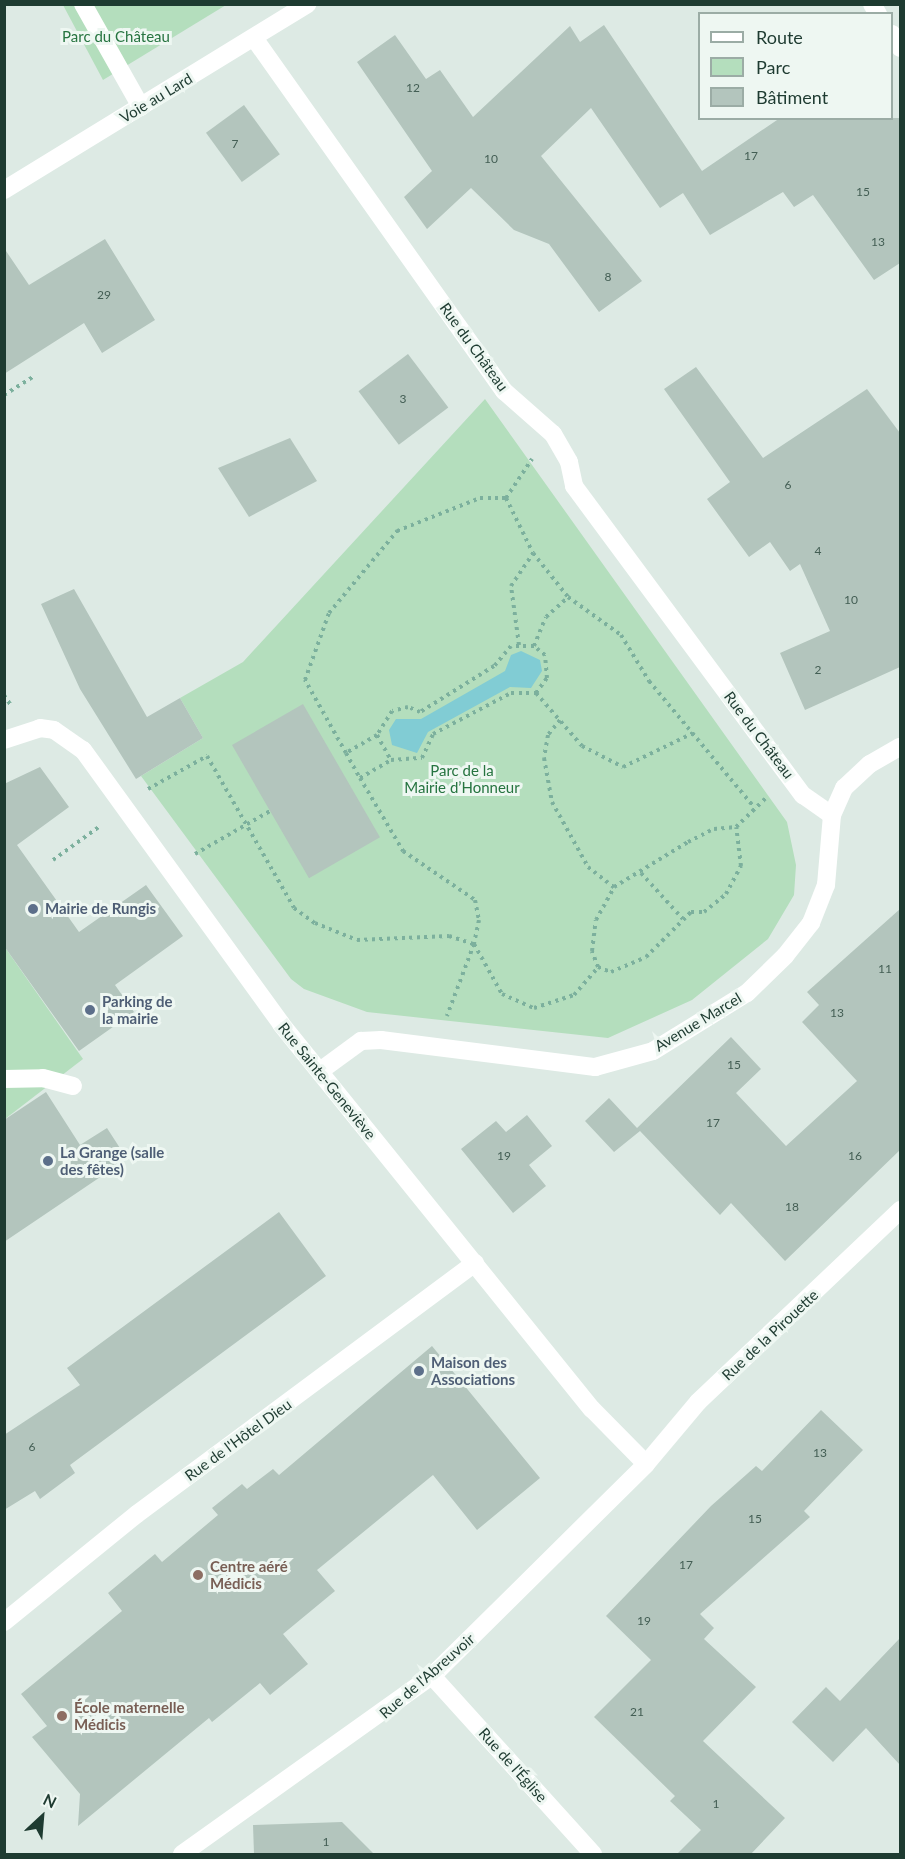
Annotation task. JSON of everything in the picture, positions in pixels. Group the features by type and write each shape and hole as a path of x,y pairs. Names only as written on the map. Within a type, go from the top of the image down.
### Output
{"street":[{"path":"83,4 141,107"},
{"name":"Voie au Lard","path":"4,190 307,4"},
{"name":"Rue du Château","path":"254,38 504,391 557,441 574,486 803,795 832,815"},
{"name":"Rue Sainte-Geneviève","path":"4,740 40,728 54,730 83,750 238,965 320,1071 592,1409 646,1464"},
{"name":"Avenue Marcel","path":"320,1071 362,1041 381,1040 596,1066 653,1051 747,993 792,948 811,922 826,885 832,815 844,788 870,764 900,747"},
{"path":"4,1079 43,1078 73,1086"},
{"name":"Rue de la Pirouette","path":"646,1464 698,1402 900,1210"},
{"name":"Rue de l'Hôtel Dieu","path":"4,1622 137,1514 475,1263"},
{"name":"Rue de l'Abreuvoir","path":"182,1854 432,1676 646,1464"},
{"name":"Rue de l'Église","path":"432,1676 592,1854"}],"path":[{"path":"4,395 35,376"},
{"path":"506,498 531,460 557,441"},
{"path":"447,1027 451,998 474,944 479,920 475,900 403,851 305,680 329,613 397,531 480,498 506,498"},
{"path":"506,498 533,553 568,597 621,634 649,681 755,808"},
{"path":"519,645 511,586 533,553"},
{"path":"534,646 546,616 568,597"},
{"path":"346,753 377,735 392,711 408,707 420,712 519,645 534,646 545,655 549,667 536,693"},
{"path":"360,778 391,760 422,758 433,734 511,693 536,693 582,746 623,767 693,733"},
{"path":"560,720 548,735 544,758 552,802 588,867 615,887"},
{"path":"377,735 391,760"},
{"path":"142,792 207,756 248,824 294,908 315,923 357,940 449,936 474,944 490,982 502,994 534,1008 574,996 598,967"},
{"path":"736,827 741,866 726,894 704,912 683,919 646,957 611,972 598,967 592,951 596,921 615,887 714,829 736,827 773,793"},
{"path":"189,857 270,811"},
{"path":"53,860 108,820"},
{"path":"641,873 683,919"}],"green space":[{"name":"Parc du Château","path":"63,5 226,5 103,80"},
{"name":"Parc de la Mairie d’Honneur","path":"485,399 787,822 796,865 794,895 768,939 692,1000 608,1038 367,1012 304,989 291,979 141,776 203,738 180,698 243,662"},
{"path":"4,946 83,1059 5,1119 4,1119"}],"water":[{"path":"521,651 540,660 542,671 531,688 510,687 428,732 417,753 392,745 389,730 396,719 421,719 505,671 511,655"}],"building":[{"path":"604,25 702,171 777,120 893,120 893,118 900,118 900,263 874,280 813,195 794,207 783,192 710,235 683,193 660,208 591,108 541,156 642,281 599,312 549,244 514,230 471,188 427,229 404,197 432,171 357,62 395,35 426,79 440,70 473,117 570,26 580,42"},
{"path":"244,105 280,154 242,182 206,133"},
{"path":"105,239 155,320 102,353 84,323 4,374 4,248 29,285"},
{"path":"408,354 448,408 399,445 358,391"},
{"path":"696,367 763,458 867,389 900,433 900,667 805,710 780,653 830,631 800,564 790,571 770,542 749,557 707,499 730,482 664,389"},
{"path":"290,438 317,481 249,517 218,468"},
{"path":"74,589 147,717 180,698 203,738 136,779 80,689 41,604"},
{"path":"303,704 380,837 309,878 232,745"},
{"name":"Mairie de Rungis","path":"40,767 69,807 17,845 79,932 146,885 183,936 115,985 134,1012 79,1051 4,946 4,784"},
{"path":"900,909 900,1150 785,1261 731,1203 720,1215 640,1131 614,1152 585,1121 609,1098 637,1128 731,1037 761,1069 736,1093 786,1146 857,1081 802,1022 819,1005 807,992"},
{"name":"La Grange (salle des fêtes)","path":"46,1092 80,1145 107,1128 127,1159 4,1242 4,1120"},
{"path":"527,1115 552,1146 529,1165 546,1186 513,1213 461,1149 496,1121 506,1132"},
{"path":"279,1212 326,1276 70,1465 75,1473 40,1499 35,1491 4,1510 4,1435 80,1385 67,1368"},
{"path":"432,1346 540,1478 477,1530 433,1475 317,1570 335,1591 283,1634 308,1664 270,1695 260,1683 212,1722 209,1718 78,1826 80,1794 32,1737 47,1726 21,1694 122,1611 108,1593 155,1554 162,1562 218,1515 212,1508 242,1484 247,1489 273,1469 279,1475"},
{"path":"821,1410 863,1450 804,1511 810,1517 700,1614 714,1628 704,1639 756,1687 703,1741 785,1818 751,1854 677,1854 701,1830 670,1801 675,1796 594,1717 651,1660 606,1616 711,1506 756,1466 762,1471"},
{"path":"900,1638 900,1765 866,1728 833,1762 792,1722 826,1687 840,1701"},
{"path":"342,1822 374,1854 254,1854 253,1825"}],"place":[{"name":"Mairie de Rungis","path":"33,909"},
{"name":"Parking de la mairie","path":"90,1010"},
{"name":"La Grange (salle des fêtes)","path":"48,1161"},
{"name":"Maison des Associations","path":"419,1371"},
{"name":"Centre aéré Médicis","path":"198,1575"},
{"name":"École maternelle Médicis","path":"62,1716"}]}
